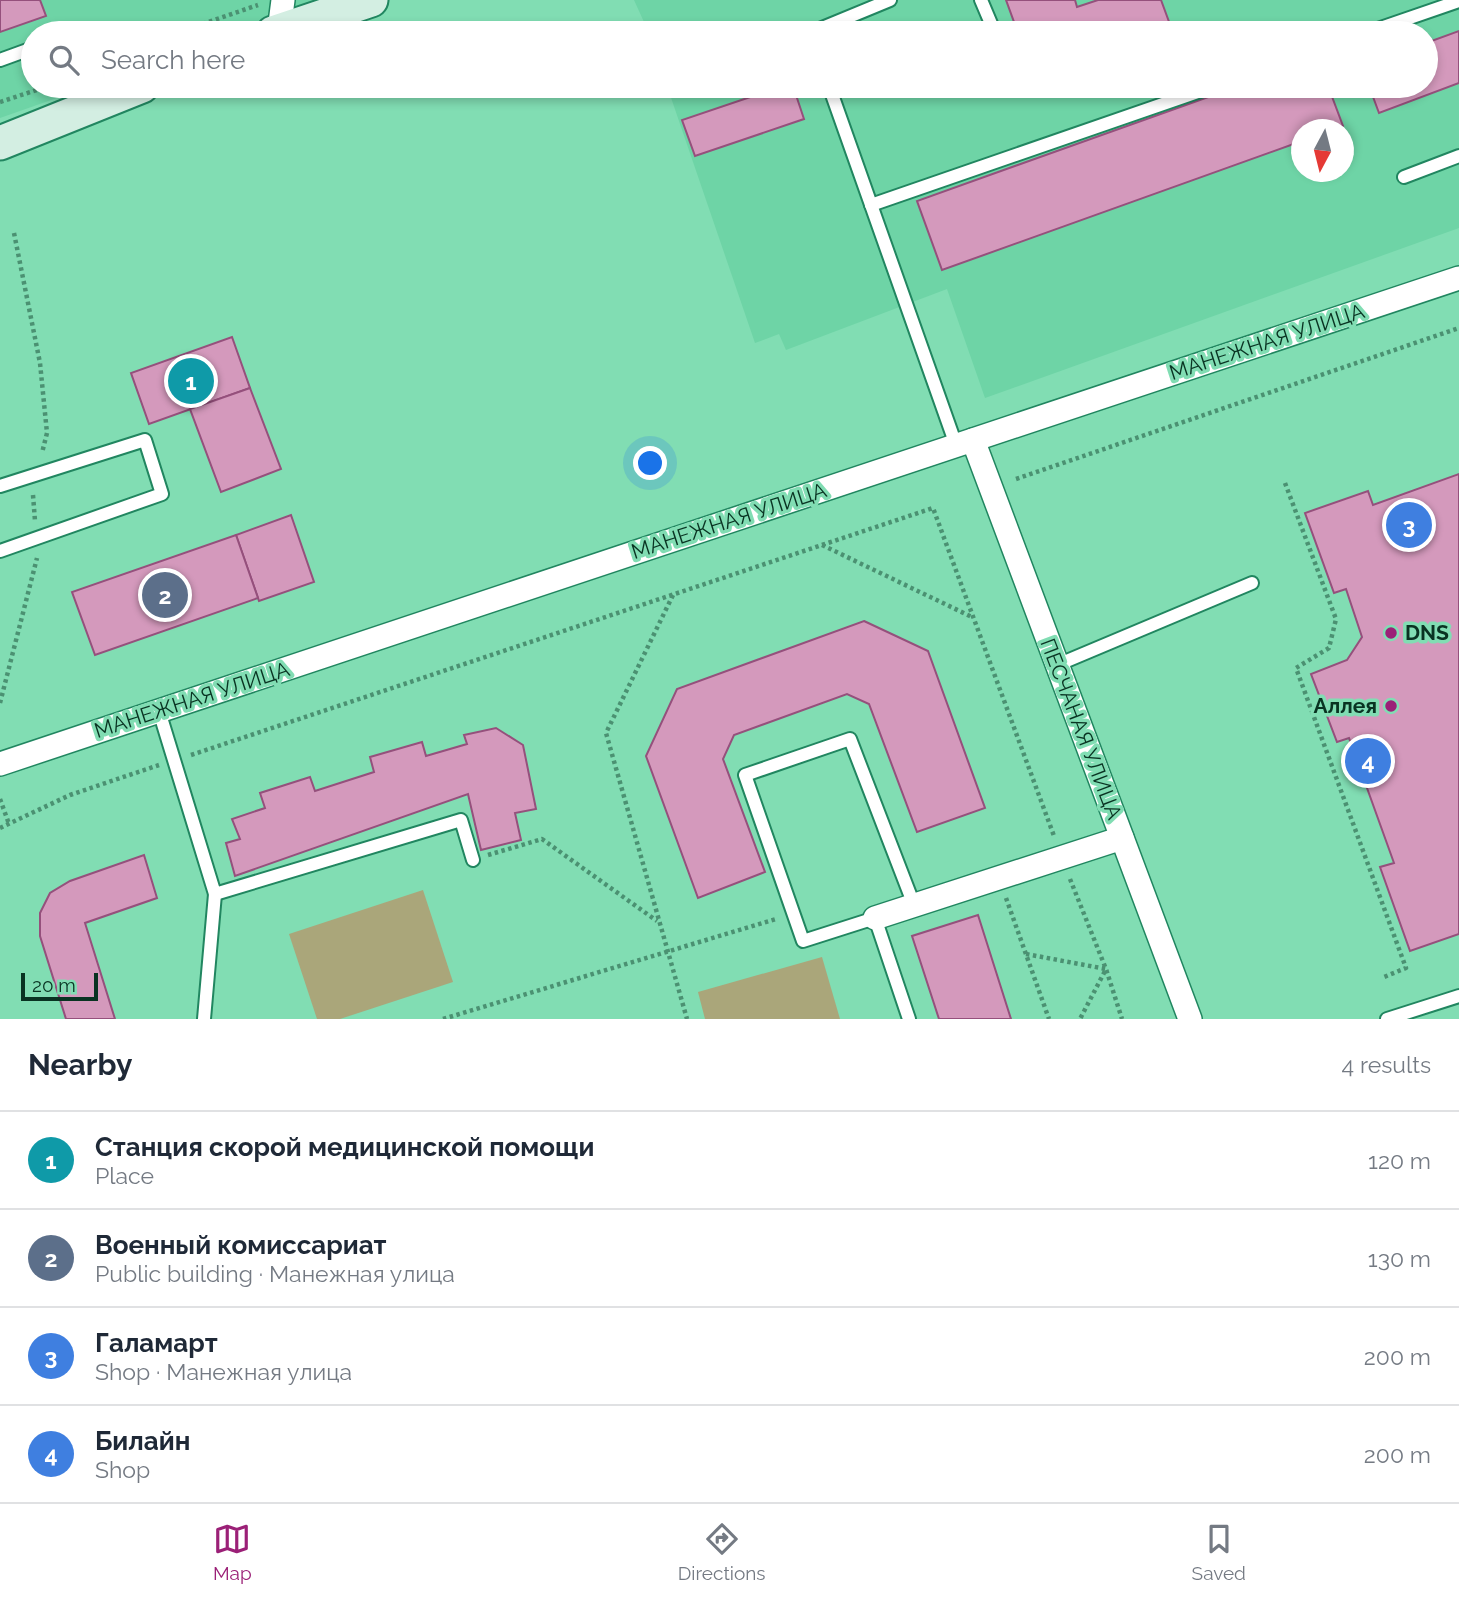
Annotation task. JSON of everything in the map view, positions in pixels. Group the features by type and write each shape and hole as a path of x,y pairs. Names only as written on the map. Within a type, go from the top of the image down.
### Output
{"street":[{"path":"274,17 371,0"},
{"path":"0,143 112,98"},
{"name":"МАНЕЖНАЯ УЛИЦА","path":"0,764 1459,278"},
{"name":"ПЕСЧАНАЯ УЛИЦА","path":"964,442 1057,665 1190,1019"},
{"path":"875,918 1122,838"}],"lane":[{"path":"839,21 890,0"},
{"path":"981,0 990,21"},
{"path":"1401,21 1459,1"},
{"path":"0,60 21,52"},
{"path":"833,98 871,205 964,442"},
{"path":"871,205 1180,98"},
{"path":"1404,177 1459,156"},
{"path":"0,486 145,440 162,494 0,551"},
{"path":"1057,665 1252,583"},
{"path":"159,711 215,894 204,1019"},
{"path":"909,1019 875,918 803,940 745,775 850,739 914,905"},
{"path":"215,894 461,820 473,860"},
{"path":"1387,1019 1459,996"}],"path":[{"path":"250,21 274,17"},
{"path":"0,102 21,95"},
{"path":"1016,479 1459,328"},
{"path":"1285,483 1336,619 1329,648 1296,668 1406,968 1384,976"},
{"path":"0,828 70,795 933,508 1062,857 1106,968 1122,1019"},
{"path":"822,545 973,617"},
{"path":"673,594 606,733 687,1019"},
{"path":"0,799 9,824"},
{"path":"473,860 542,839 658,922"},
{"path":"1002,886 1049,1019"},
{"path":"443,1019 794,913"},
{"path":"1026,954 1106,968"},
{"path":"1080,1019 1106,968"}],"shaded area":[{"path":"0,0 334,0 274,21 21,21 21,98 57,98 0,118"},
{"path":"634,0 1459,0 1459,228 985,398 947,289 786,350 779,334 755,343 671,98 1438,98 1438,21 644,21"},
{"path":"423,890 453,982 340,1019 317,1019 289,934"},
{"path":"822,957 840,1019 705,1019 698,992"}],"building":[{"path":"0,0 40,0 46,16 21,21 21,25 0,32"},
{"path":"1006,0 1075,0 1077,7 1098,0 1161,0 1169,21 1014,21"},
{"path":"1459,31 1459,83 1438,91 1438,39"},
{"path":"747,98 797,98 804,119 695,156 682,120"},
{"path":"1205,98 1332,98 1340,119 1291,119 1291,145 942,270 917,201"},
{"path":"1373,98 1419,98 1379,113"},
{"path":"232,337 250,388 149,424 131,373"},
{"path":"250,388 281,469 221,492 190,409"},
{"name":"Аллея","path":"1459,474 1459,934 1410,951 1380,867 1394,863 1349,738 1337,742 1311,674 1347,660 1362,637 1346,589 1334,593 1305,513 1368,491 1373,505"},
{"path":"291,515 314,582 259,601 236,535"},
{"path":"236,535 258,598 95,655 72,592"},
{"path":"864,621 928,651 985,808 917,832 869,704 847,694 734,735 723,759 765,872 698,898 646,756 677,689"},
{"path":"496,728 523,745 536,809 515,813 521,840 481,850 468,794 235,876 226,843 240,839 232,819 265,808 260,793 310,777 315,791 374,772 370,757 422,742 426,756 467,744 464,735"},
{"path":"144,855 157,898 85,923 115,1019 66,1019 40,936 40,913 50,893 70,881"},
{"path":"978,915 1011,1019 939,1019 912,936"}],"place":[{"name":"Станция скорой медицинской помощи","path":"191,381"},
{"name":"Галамарт","path":"1409,525"},
{"name":"Военный комиссариат","path":"165,595"},
{"name":"DNS","path":"1391,633"},
{"name":"Аллея","path":"1391,706"},
{"name":"Билайн","path":"1368,761"}]}
